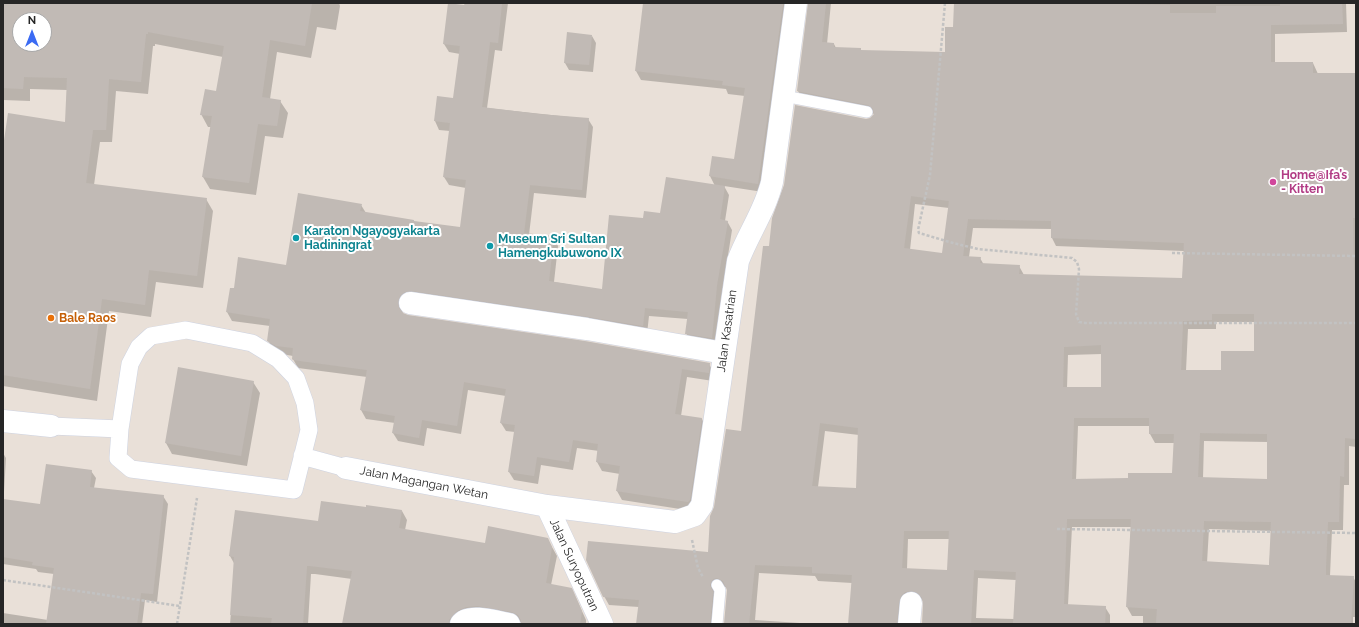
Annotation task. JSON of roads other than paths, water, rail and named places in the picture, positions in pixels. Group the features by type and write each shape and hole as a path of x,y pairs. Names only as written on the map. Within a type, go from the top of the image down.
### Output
{"street":[{"name":"Jalan Kasatrian","path":"547,506 675,522 695,515 702,505 738,262 743,246 769,197 772,182 796,3"},
{"path":"410,303 587,329 724,353"},
{"path":"186,330 252,343 278,359 296,378 305,403 309,430 294,490 131,468 118,458 120,429 130,364 139,346 151,336 186,330"},
{"path":"3,421 51,426 120,429"},
{"name":"Jalan Magangan Wetan","path":"302,456 346,468 547,506"},
{"name":"Jalan Suryoputran","path":"547,506 602,624"},
{"path":"462,624 465,620 477,619 509,624"}],"lane":[{"path":"784,96 867,112"},
{"path":"717,585 720,590 717,624"}],"place":[{"name":"Home@Ifa’s - Kitten","path":"1273,182"},
{"name":"Karaton Ngayogyakarta Hadiningrat","path":"296,238"},
{"name":"Museum Sri Sultan Hamengkubuwono IX","path":"490,246"},
{"name":"Bale Raos","path":"51,318"}]}
